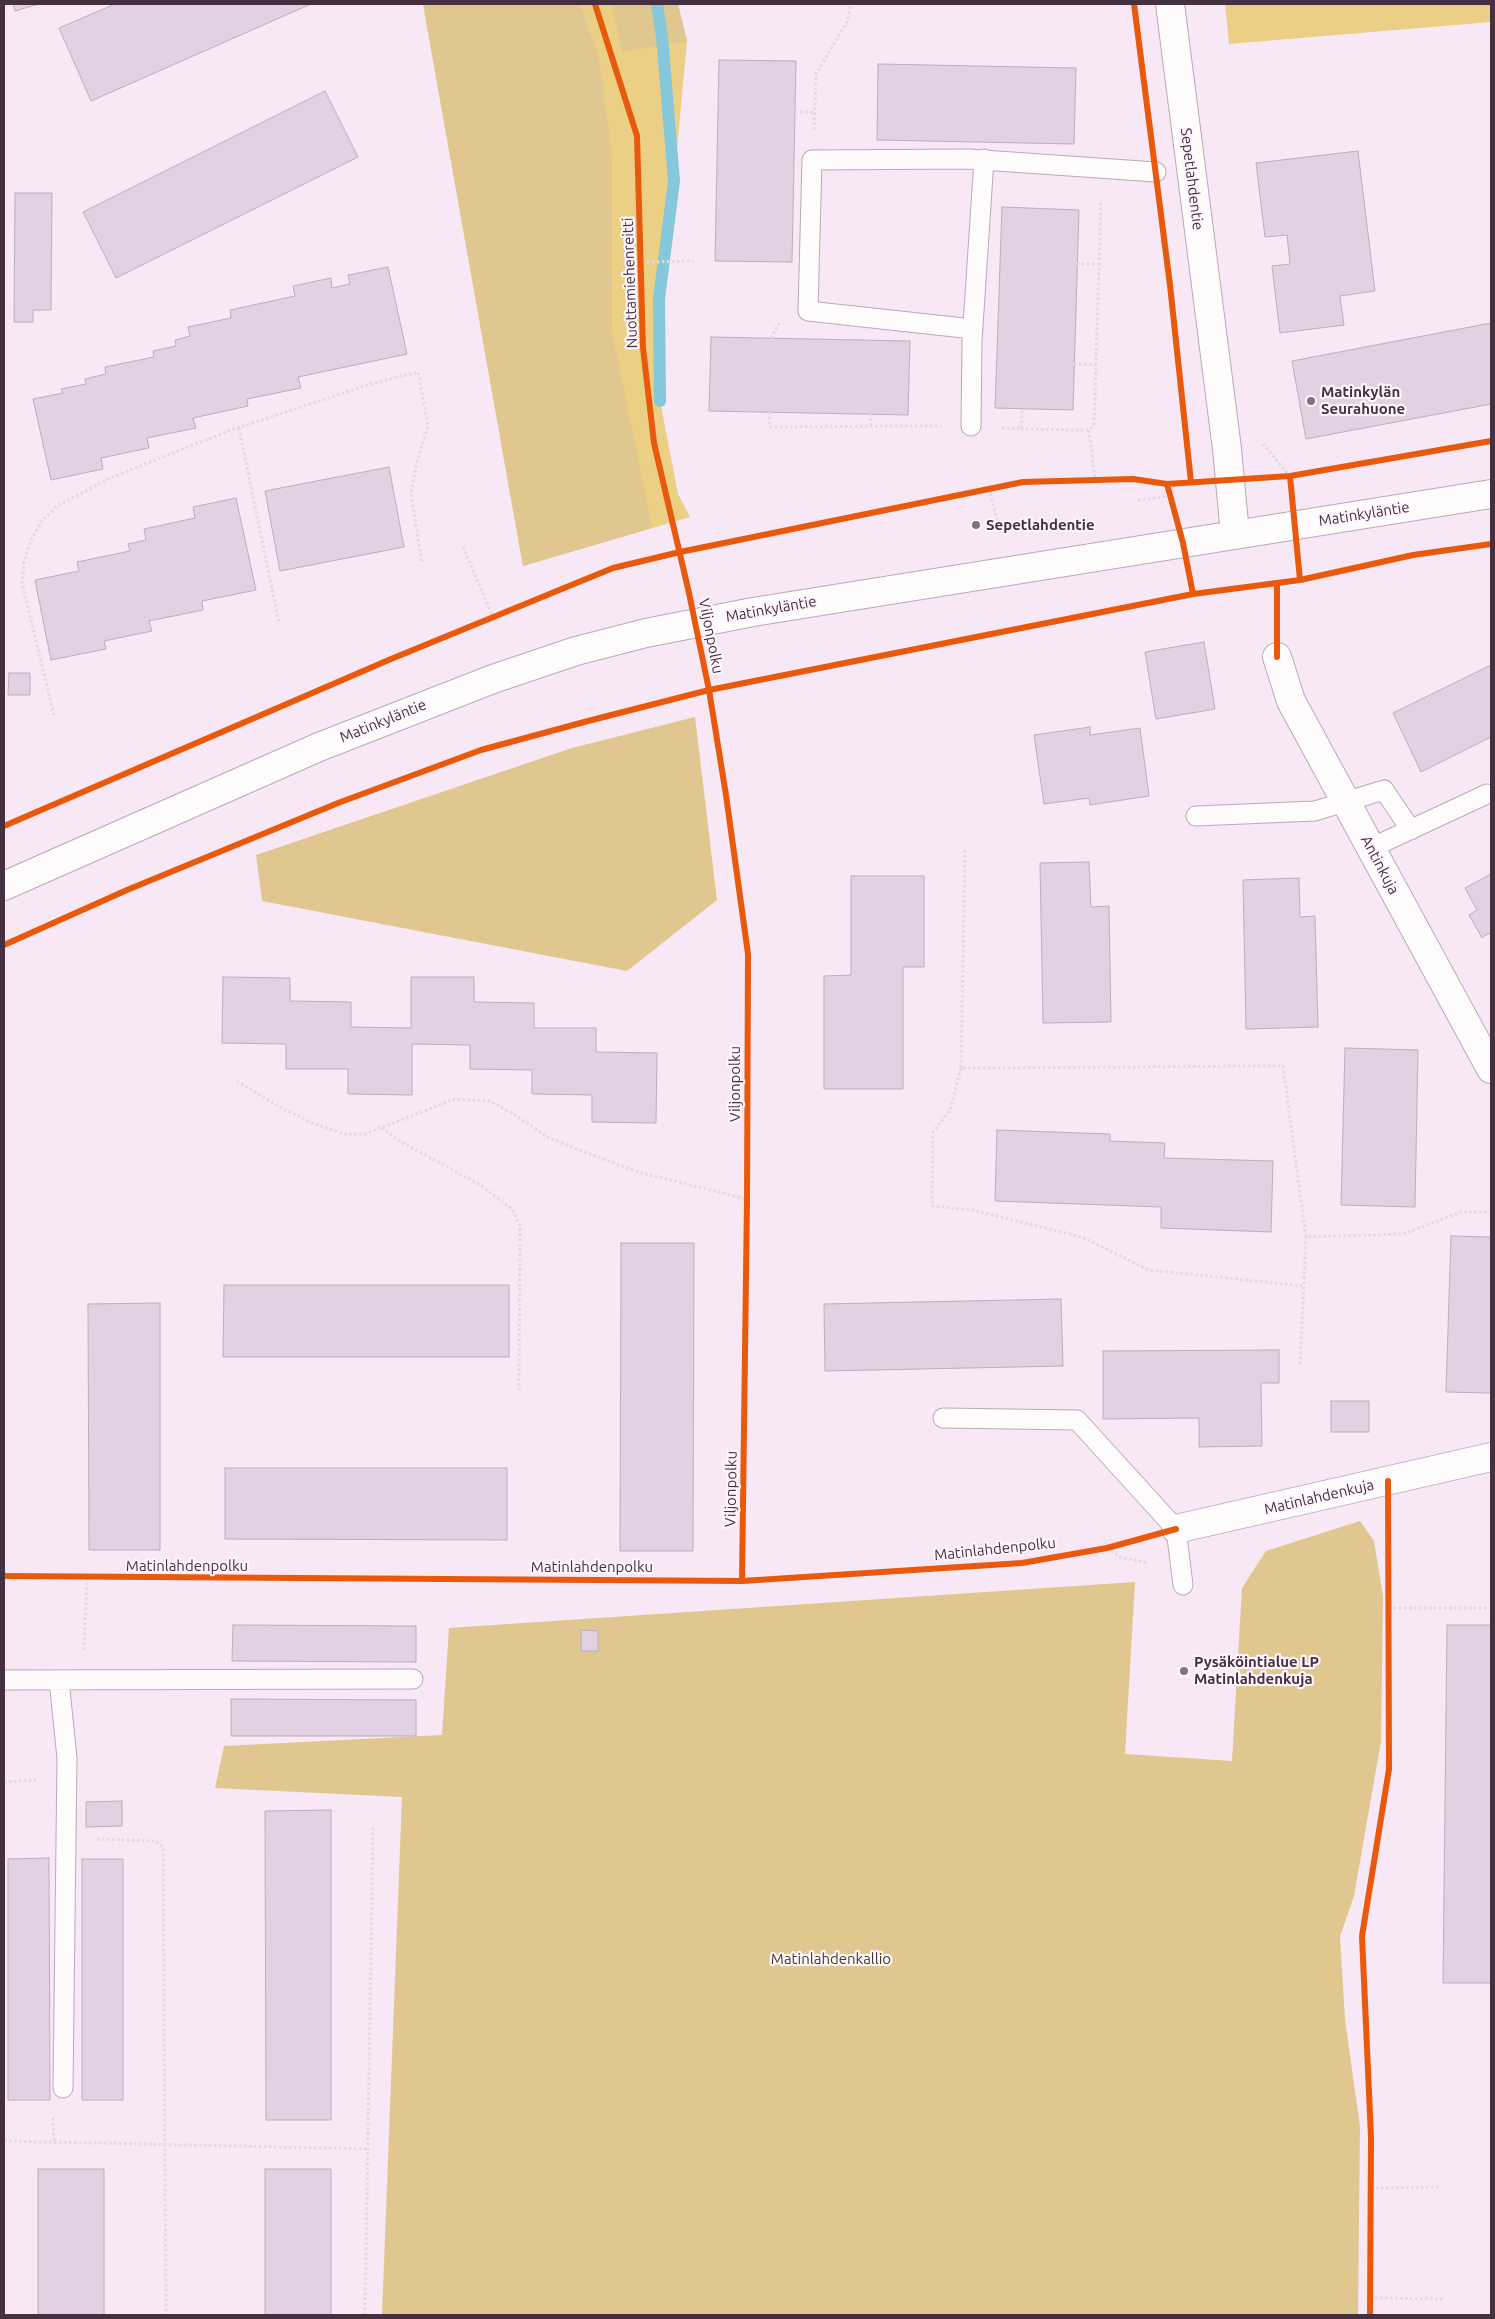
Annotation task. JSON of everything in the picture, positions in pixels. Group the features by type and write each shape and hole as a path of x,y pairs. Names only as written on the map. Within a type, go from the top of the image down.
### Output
{"main road":[{"name":"Sepetlahdentie","path":"1170,4 1235,534"},
{"name":"Matinkyläntie","path":"4,886 319,747 420,706 576,651 646,634 753,612 1491,494"},
{"name":"Antinkuja","path":"1277,657 1291,701 1491,1070"},
{"name":"Matinlahdenkuja","path":"1176,1529 1491,1457"}],"lane":[{"path":"972,329 808,311 812,160 984,160 1156,172"},
{"path":"971,426 972,329 984,160"},
{"path":"1196,816 1315,811 1384,790 1410,830"},
{"path":"1371,848 1487,794"},
{"path":"943,1418 1077,1420 1176,1529 1183,1585"},
{"path":"4,1680 413,1680"},
{"path":"59,1680 67,1758 64,1838 63,2088"}],"path":[{"path":"812,160 816,74 848,20 852,4"},
{"path":"795,112 815,112"},
{"path":"769,412 770,427 971,426 1088,430 1094,425 1095,417 1102,168"},
{"path":"642,262 693,261"},
{"path":"1077,264 1099,264"},
{"path":"1074,364 1097,365"},
{"path":"54,715 22,583 24,561 32,538 41,522 57,506 110,478 239,428 374,384 418,372 428,426 417,461 411,494 422,563"},
{"path":"1021,429 1022,409"},
{"path":"870,426 871,414"},
{"path":"239,428 280,623"},
{"path":"1088,430 1095,480"},
{"path":"1229,480 1299,474"},
{"path":"1290,476 1294,525"},
{"path":"1086,480 1104,480"},
{"path":"980,491 998,487"},
{"path":"989,489 997,520"},
{"path":"1138,500 1170,493 1184,542"},
{"path":"462,547 494,617"},
{"path":"485,621 503,614"},
{"path":"966,850 961,1068 950,1110 933,1132 932,1206 972,1210 1082,1237 1149,1270 1304,1286"},
{"path":"961,1068 1283,1066 1306,1237 1300,1364"},
{"path":"237,1081 280,1107 312,1123 344,1134 365,1134 455,1099 490,1101 516,1115 549,1138 587,1153 638,1172 747,1199"},
{"path":"382,1128 398,1140 482,1186 513,1210 520,1226 519,1390"},
{"path":"747,1189 747,1208"},
{"path":"1306,1237 1402,1234 1461,1212 1491,1212"},
{"path":"1098,1550 1116,1546"},
{"path":"77,1578 96,1578"},
{"path":"1389,1598 1389,1617"},
{"path":"1389,1608 1491,1608"},
{"path":"365,2315 372,1828"},
{"path":"64,1838 156,1841 163,1847 166,2315"},
{"path":"53,2129 54,2142"},
{"path":"4,2141 368,2149"},
{"path":"1370,2197 1371,2179"},
{"path":"1371,2188 1441,2187"},
{"path":"1370,2289 1370,2307"},
{"path":"1370,2298 1442,2300"}],"shaded area":[{"path":"423,4 678,4 687,41 674,181 659,299 660,401 678,494 690,517 523,566"},
{"path":"1225,4 1491,4 1491,22 1229,44"}],"green space":[{"path":"423,4 580,4 599,58 612,158 612,332 652,528 523,566"},
{"path":"612,4 678,4 687,41 622,52"},
{"path":"695,717 717,900 627,971 262,901 256,855 572,748"},
{"name":"Matinlahdenkallio","path":"1360,1521 1374,1541 1383,1596 1381,1741 1354,1896 1340,1936 1345,2020 1360,2126 1358,2315 382,2315 402,1797 215,1788 224,1746 442,1735 449,1628 1135,1582 1125,1754 1232,1761 1242,1588 1266,1551"}],"building":[{"path":"13,4 39,4 15,11"},
{"path":"115,4 311,4 91,101 59,28"},
{"path":"719,60 796,61 792,262 715,261"},
{"path":"878,64 1076,68 1074,144 877,140"},
{"path":"325,91 358,157 116,278 83,212"},
{"path":"1358,151 1375,291 1340,296 1344,325 1280,333 1272,266 1290,264 1287,235 1265,237 1256,163"},
{"path":"15,193 52,193 51,310 33,310 33,322 14,322"},
{"path":"1002,207 1079,210 1073,410 995,408"},
{"path":"388,267 407,354 298,377 301,388 247,399 248,406 193,418 196,428 147,438 149,448 101,458 103,469 51,480 33,399 63,393 61,389 86,384 85,379 106,374 105,367 154,357 153,351 176,346 175,340 190,336 188,327 231,318 230,310 295,296 293,286 331,278 332,288 350,284 348,275"},
{"path":"1491,323 1491,404 1306,439 1292,361"},
{"path":"711,337 910,341 908,415 709,411"},
{"path":"389,467 404,547 280,571 265,491"},
{"path":"236,498 256,590 202,601 203,610 149,621 152,631 104,641 106,649 51,660 35,580 79,571 77,562 130,551 128,544 146,540 144,529 195,518 193,507"},
{"path":"1204,642 1215,709 1156,719 1145,652"},
{"path":"1491,665 1491,737 1421,772 1393,713"},
{"path":"9,673 30,673 30,695 8,695"},
{"path":"1090,727 1090,735 1140,728 1149,796 1090,805 1089,798 1044,804 1034,735"},
{"path":"1089,862 1091,907 1109,906 1111,1022 1043,1023 1040,863"},
{"path":"1491,874 1491,936 1489,933 1482,938 1469,915 1477,910 1465,888"},
{"path":"851,876 924,876 924,967 903,967 903,1089 824,1089 824,976 851,975"},
{"path":"1299,878 1300,917 1315,916 1318,1027 1246,1029 1243,880"},
{"path":"223,977 290,978 290,1001 351,1002 351,1027 411,1028 411,977 474,977 474,1002 534,1003 534,1028 596,1028 596,1052 657,1053 656,1123 592,1122 592,1095 532,1094 532,1070 470,1069 470,1045 412,1044 412,1095 348,1094 348,1069 286,1069 286,1044 222,1043"},
{"path":"1345,1048 1418,1050 1415,1207 1341,1205"},
{"path":"997,1130 1110,1134 1110,1141 1165,1143 1164,1158 1273,1161 1271,1232 1161,1228 1161,1207 995,1201"},
{"path":"1451,1236 1491,1237 1491,1393 1446,1392"},
{"path":"621,1243 694,1243 693,1551 620,1551"},
{"path":"224,1285 509,1285 509,1357 223,1357"},
{"path":"1061,1299 1063,1366 825,1371 824,1304"},
{"path":"160,1303 160,1550 89,1550 88,1304"},
{"path":"1279,1350 1279,1383 1261,1383 1262,1446 1199,1447 1199,1418 1103,1419 1103,1351"},
{"path":"1331,1401 1369,1401 1369,1432 1331,1432"},
{"path":"225,1468 507,1468 507,1540 225,1539"},
{"path":"233,1625 416,1626 416,1662 232,1661"},
{"path":"1447,1625 1491,1625 1491,1983 1443,1983"},
{"path":"581,1630 598,1631 598,1651 581,1651"},
{"path":"231,1699 416,1700 416,1736 231,1736"},
{"path":"122,1801 122,1826 86,1827 86,1802"},
{"path":"331,1810 331,2120 266,2120 265,1811"},
{"path":"49,1858 50,2100 8,2100 8,1859"},
{"path":"82,1859 123,1859 123,2100 82,2100"},
{"path":"38,2169 104,2169 104,2315 38,2315"},
{"path":"265,2169 331,2169 331,2315 265,2315"}],"waterway":[{"path":"657,4 662,37 674,181 659,299 660,401"}],"cycle path":[{"name":"Nuottamiehenreitti","path":"595,4 637,136 643,348 654,443 689,593 709,690 748,954 742,1581"},
{"path":"1134,4 1170,285 1191,482"},
{"path":"4,826 391,659 613,568 680,552 1023,482 1133,479 1167,484 1290,476 1491,441"},
{"path":"1290,476 1300,580"},
{"path":"1167,484 1183,543 1193,594"},
{"path":"4,945 127,890 338,803 481,750 588,721 709,690 1193,594 1300,580 1413,555 1491,544"},
{"path":"1277,584 1277,657"},
{"path":"1370,2315 1371,2137 1362,1936 1389,1769 1388,1481"},
{"name":"Matinlahdenpolku","path":"4,1576 742,1581 1022,1563 1107,1548 1176,1529"}],"place":[{"name":"Matinkylän Seurahuone","path":"1311,401"},
{"name":"Sepetlahdentie","path":"976,525"},
{"name":"Pysäköintialue LP Matinlahdenkuja","path":"1184,1671"}]}
